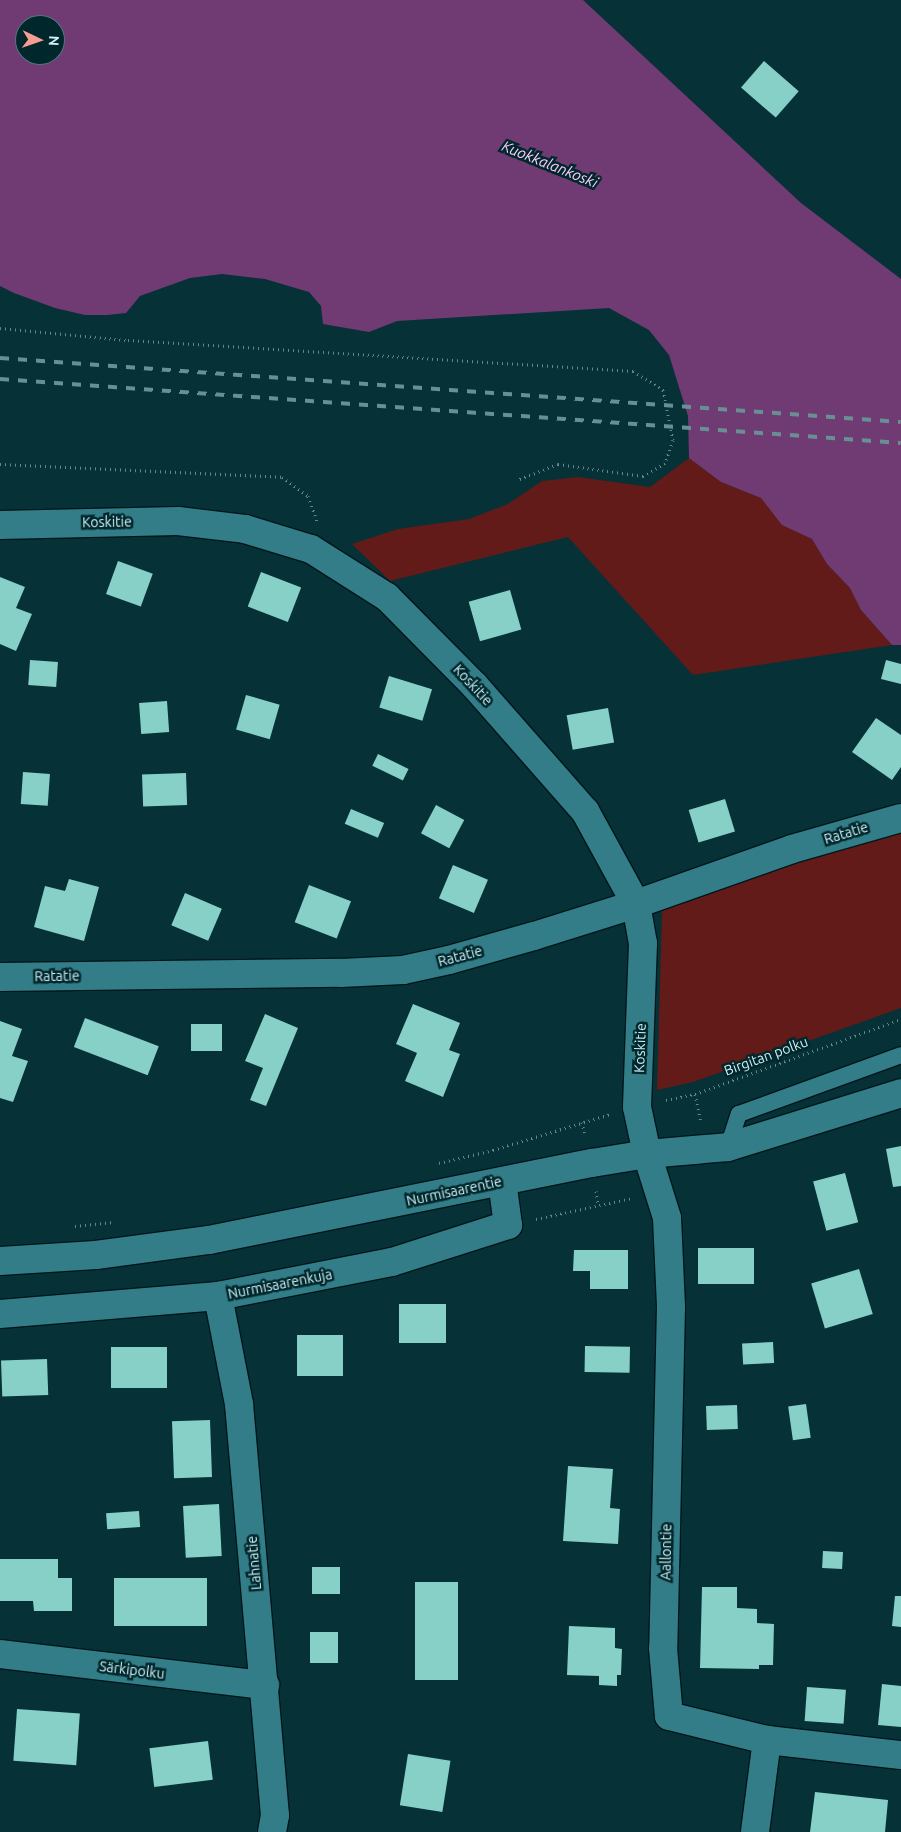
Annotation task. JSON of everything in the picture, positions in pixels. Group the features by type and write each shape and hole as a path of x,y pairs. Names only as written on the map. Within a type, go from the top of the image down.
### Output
{"street":[{"name":"Koskitie","path":"0,525 178,521 245,529 311,549 387,597 475,686 585,812 636,904 643,943 637,1107 648,1154"},
{"name":"Ratatie","path":"0,977 341,974 402,970 459,957 636,904 792,849 901,818"},
{"name":"Nurmisaarentie","path":"0,1261 96,1255 209,1240 502,1181 648,1154 728,1147 901,1093"},
{"name":"Aallontie","path":"648,1154 658,1193 667,1218 671,1307 663,1648 669,1716 767,1740 901,1755"},
{"path":"502,1181 508,1225"},
{"name":"Nurmisaarenkuja","path":"0,1314 218,1296 392,1262 508,1225"},
{"name":"Lahnatie","path":"218,1296 239,1404 265,1685 275,1815 272,1832"},
{"name":"Särkipolku","path":"0,1654 265,1685"},
{"path":"755,1832 767,1740"}],"lane":[{"path":"728,1147 739,1114 901,1055"}],"path":[{"path":"0,328 128,340 633,371 663,390 673,440 665,463 643,476 558,464 517,480"},
{"path":"0,464 282,477 308,496 318,519 311,549"},
{"name":"Birgitan polku","path":"435,1164 492,1150 637,1107 695,1094 901,1019"},
{"path":"508,1225 658,1193"},
{"path":"71,1226 119,1221"}],"shaded area":[{"path":"689,458 721,482 761,498 782,524 812,539 827,564 850,588 861,610 892,645 693,675 568,537 390,581 352,544 398,529 469,519 508,504 542,481 578,477 650,487"},
{"path":"901,830 901,1008 693,1082 657,1090 662,909 872,832"}],"water":[{"name":"Kuokkalankoski","path":"0,0 583,0 801,203 901,279 901,645 892,645 861,610 850,588 827,564 812,539 782,525 761,498 721,482 689,458 688,416 669,355 649,330 609,308 397,321 369,332 323,324 321,306 309,292 265,279 222,274 190,278 140,296 126,313 107,315 85,315 55,308 0,286"}],"building":[{"path":"764,61 799,91 776,118 741,87"},
{"path":"118,561 153,574 141,607 106,594"},
{"path":"261,572 301,587 288,622 248,607"},
{"path":"0,577 25,587 16,608 32,614 16,651 0,644"},
{"path":"510,590 521,629 480,641 469,602"},
{"path":"30,660 58,662 56,687 28,685"},
{"path":"886,660 901,664 901,684 881,679"},
{"path":"389,676 432,689 422,721 379,708"},
{"path":"246,695 280,705 270,739 236,730"},
{"path":"167,701 169,732 141,734 139,703"},
{"path":"608,708 614,742 573,750 567,715"},
{"path":"876,718 901,735 901,767 892,780 852,752"},
{"path":"378,754 409,769 403,781 372,766"},
{"path":"23,772 50,774 48,806 21,804"},
{"path":"186,773 187,805 143,807 142,775"},
{"path":"725,799 735,832 699,843 689,810"},
{"path":"436,805 464,820 449,848 421,833"},
{"path":"351,809 384,823 378,838 345,824"},
{"path":"453,865 488,880 474,913 439,898"},
{"path":"69,879 99,887 84,941 34,927 45,886 65,891"},
{"path":"309,885 351,901 337,938 295,922"},
{"path":"185,893 222,909 208,941 171,925"},
{"path":"413,1004 460,1023 449,1050 460,1054 443,1097 405,1081 417,1053 396,1044"},
{"path":"265,1014 298,1028 266,1106 250,1100 263,1068 245,1061"},
{"path":"85,1018 159,1046 148,1075 74,1047"},
{"path":"0,1021 22,1029 12,1056 28,1061 13,1102 0,1098"},
{"path":"191,1024 222,1024 222,1051 191,1051"},
{"path":"901,1146 901,1186 893,1187 886,1149"},
{"path":"845,1173 858,1222 826,1231 813,1182"},
{"path":"698,1248 754,1248 754,1284 698,1284"},
{"path":"574,1250 628,1250 628,1289 590,1289 590,1271 573,1271"},
{"path":"859,1269 873,1314 825,1329 811,1284"},
{"path":"399,1304 446,1304 446,1343 399,1343"},
{"path":"297,1335 343,1335 343,1376 297,1376"},
{"path":"773,1342 774,1363 743,1365 742,1344"},
{"path":"585,1346 630,1347 630,1373 585,1372"},
{"path":"111,1347 167,1347 167,1388 111,1388"},
{"path":"47,1359 48,1395 2,1397 1,1361"},
{"path":"806,1404 811,1438 793,1440 788,1407"},
{"path":"737,1405 738,1429 707,1430 706,1406"},
{"path":"210,1420 212,1477 174,1478 172,1421"},
{"path":"568,1466 613,1469 610,1508 620,1509 618,1544 563,1541"},
{"path":"219,1504 222,1556 186,1558 183,1506"},
{"path":"139,1511 140,1527 107,1529 106,1513"},
{"path":"823,1551 843,1552 842,1569 822,1568"},
{"path":"0,1559 58,1559 58,1578 72,1578 72,1611 34,1611 33,1601 0,1601"},
{"path":"312,1567 340,1567 340,1594 312,1594"},
{"path":"114,1578 207,1578 207,1626 114,1626"},
{"path":"415,1582 458,1582 458,1680 415,1680"},
{"path":"702,1587 737,1587 737,1608 757,1609 757,1623 774,1624 773,1665 759,1665 759,1669 700,1668"},
{"path":"895,1596 901,1596 901,1627 892,1626"},
{"path":"569,1626 615,1628 615,1648 622,1649 621,1675 617,1675 617,1686 599,1685 599,1676 567,1675"},
{"path":"310,1632 338,1632 338,1663 310,1663"},
{"path":"882,1684 901,1686 901,1727 878,1725"},
{"path":"807,1687 846,1690 844,1724 805,1721"},
{"path":"17,1709 80,1713 76,1765 13,1761"},
{"path":"208,1741 213,1780 154,1787 149,1748"},
{"path":"408,1754 450,1761 442,1812 400,1805"},
{"path":"815,1792 888,1800 885,1832 810,1832"}],"railway":[{"path":"0,358 901,422"},
{"path":"0,379 901,443"}]}
